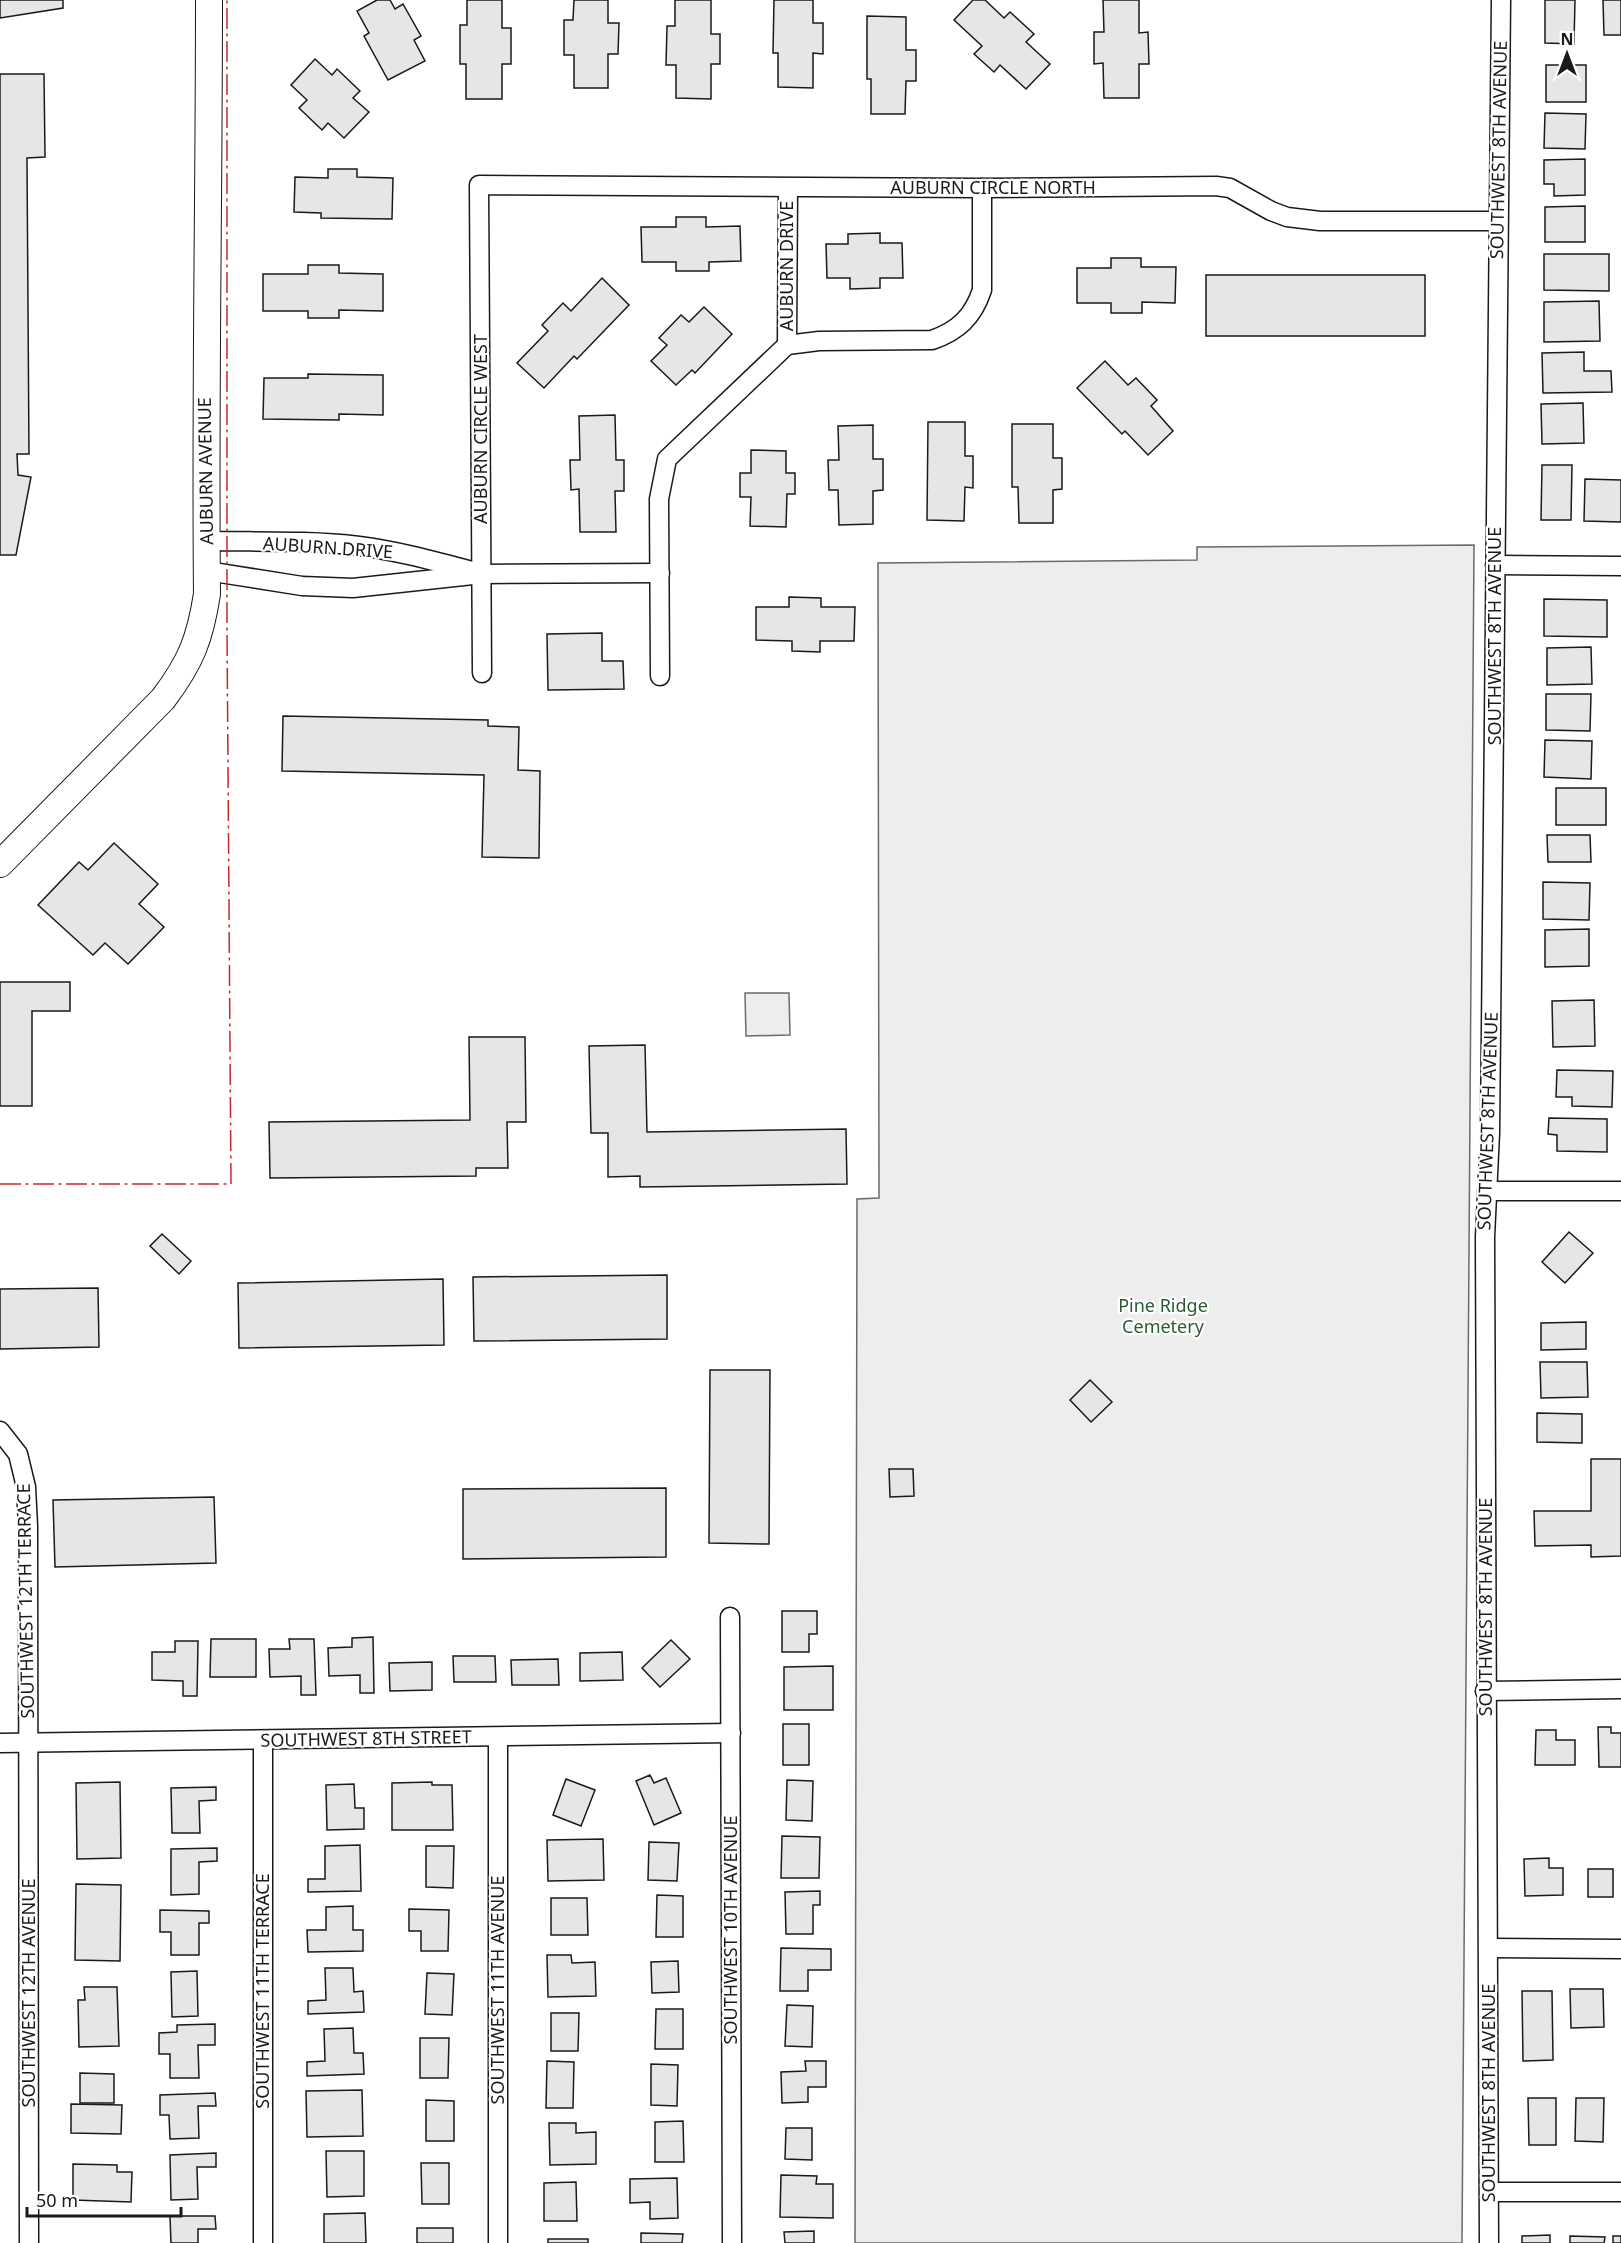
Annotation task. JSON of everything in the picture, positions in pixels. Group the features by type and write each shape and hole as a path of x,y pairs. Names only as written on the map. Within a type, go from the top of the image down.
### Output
{"street":[{"name":"AUBURN AVENUE","path":"0,864 164,699 180,677 195,648 204,618 207,594 205,351 209,241 209,0"},
{"name":"SOUTHWEST 8TH AVENUE","path":"1489,2243 1489,1948 1485,1690 1485,1237 1488,1191 1501,0"},
{"name":"AUBURN CIRCLE NORTH","path":"479,185 982,189 1216,186 1237,192 1256,205 1271,211 1320,221 1498,221"},
{"name":"AUBURN CIRCLE WEST","path":"479,185 482,673"},
{"name":"AUBURN DRIVE","path":"787,345 788,188"},
{"path":"660,676 659,499 667,459 787,345 819,341 932,340 959,327 970,317 982,290 982,189"},
{"name":"AUBURN DRIVE","path":"207,541 300,542 357,546 412,555 482,574"},
{"path":"1495,564 1621,566"},
{"name":"AUBURN DRIVE","path":"207,571 302,586 353,588 482,574 660,573"},
{"path":"1488,1191 1621,1191"},
{"name":"SOUTHWEST 12TH TERRACE","path":"0,1431 18,1454 26,1487 28,1743"},
{"name":"SOUTHWEST 10TH AVENUE","path":"730,1617 732,2243"},
{"path":"1485,1690 1621,1689"},
{"name":"SOUTHWEST 8TH STREET","path":"0,1743 731,1733"},
{"name":"SOUTHWEST 11TH AVENUE","path":"498,1737 498,2243"},
{"name":"SOUTHWEST 11TH TERRACE","path":"263,1740 263,2243"},
{"name":"SOUTHWEST 12TH AVENUE","path":"28,1743 29,2243"},
{"path":"1489,1948 1621,1948"},
{"path":"1490,2192 1621,2192"}],"shaded area":[{"name":"Pine Ridge Cemetery","path":"1474,545 1462,2243 855,2243 857,1199 879,1198 878,563 1197,560 1197,547"},
{"path":"745,993 789,993 790,1035 746,1036"}],"building":[{"path":"0,0 63,0 63,8 0,18"},
{"path":"377,0 390,0 395,9 403,4 421,36 414,40 425,61 388,80 364,36 369,33 357,11"},
{"path":"467,0 502,0 502,28 511,28 511,64 502,64 502,99 466,99 466,64 460,64 460,25 467,25"},
{"path":"574,0 608,0 608,23 619,23 618,54 608,54 608,88 574,88 574,55 564,55 564,20 573,20"},
{"path":"675,0 711,0 711,34 720,34 720,64 711,64 711,99 676,98 676,65 666,65 667,26 675,26"},
{"path":"774,0 813,0 813,23 823,23 823,54 813,53 813,88 778,87 778,53 773,53"},
{"path":"973,0 985,0 1004,18 1010,12 1034,34 1026,42 1050,64 1026,89 1000,65 994,72 974,54 982,46 954,20"},
{"path":"1103,0 1139,0 1139,33 1148,32 1149,64 1139,64 1139,98 1104,98 1103,63 1094,64 1094,32 1104,32"},
{"path":"1545,0 1575,0 1574,44 1545,43"},
{"path":"1603,0 1621,0 1621,35 1604,35"},
{"path":"867,16 906,17 906,50 916,50 916,81 906,81 905,114 871,114 871,79 867,79"},
{"path":"315,59 332,75 337,69 360,91 353,98 369,112 344,138 328,123 322,130 299,108 307,100 291,85"},
{"path":"1546,65 1586,65 1586,102 1546,102"},
{"path":"0,74 44,74 45,157 27,158 29,454 17,454 18,475 31,477 16,555 0,555"},
{"path":"1545,113 1586,114 1585,149 1544,148"},
{"path":"1585,159 1585,195 1554,196 1554,184 1544,184 1544,160"},
{"path":"328,169 357,169 357,177 393,178 392,219 321,218 321,213 294,212 295,177 328,178"},
{"path":"1585,206 1585,242 1545,242 1545,207"},
{"path":"676,217 706,217 706,227 740,226 741,261 709,262 709,271 676,271 676,262 642,262 641,227 676,227"},
{"path":"880,233 880,243 902,243 903,278 880,278 880,288 850,289 850,278 827,278 826,244 848,244 848,234"},
{"path":"1544,254 1609,254 1609,291 1544,290"},
{"path":"1111,258 1141,258 1141,267 1176,267 1175,303 1142,302 1142,313 1111,313 1111,303 1077,303 1077,268 1111,268"},
{"path":"308,265 339,265 339,273 383,274 383,311 339,310 339,318 308,318 308,311 263,311 263,274 308,274"},
{"path":"1206,275 1425,275 1425,336 1206,336"},
{"path":"602,278 629,305 577,359 574,356 544,388 517,363 548,331 542,325 563,303 571,311"},
{"path":"1599,301 1600,341 1544,342 1544,302"},
{"path":"704,307 732,334 695,373 692,370 676,385 651,361 667,345 659,338 681,315 689,322"},
{"path":"1584,352 1584,371 1611,371 1612,392 1543,393 1542,353"},
{"path":"1105,361 1128,385 1136,378 1157,400 1151,406 1173,431 1148,455 1125,431 1122,434 1077,388"},
{"path":"308,374 383,375 383,415 339,414 339,420 263,419 264,378 308,378"},
{"path":"1583,403 1584,443 1542,444 1541,404"},
{"path":"615,415 616,460 624,460 624,491 615,491 616,532 580,532 579,489 571,490 570,460 580,460 579,416"},
{"path":"928,422 965,422 965,456 973,456 973,488 965,487 964,521 927,520"},
{"path":"1012,424 1053,424 1053,458 1062,458 1062,489 1053,490 1053,523 1019,523 1018,487 1012,487"},
{"path":"873,425 873,459 883,459 883,490 873,491 873,524 839,525 838,490 829,490 828,460 839,460 838,426"},
{"path":"751,450 786,451 786,473 795,473 795,494 787,494 786,527 750,526 751,497 740,497 740,473 751,473"},
{"path":"1542,465 1572,465 1571,520 1541,520"},
{"path":"1585,479 1621,480 1621,522 1584,521"},
{"path":"789,597 821,598 821,607 855,607 854,641 820,641 820,652 792,651 792,641 756,640 756,607 789,607"},
{"path":"1544,599 1607,600 1607,637 1544,636"},
{"path":"602,633 602,661 623,661 624,689 548,690 547,634"},
{"path":"1591,647 1592,684 1547,685 1547,648"},
{"path":"1546,694 1591,694 1590,731 1546,730"},
{"path":"283,716 488,720 488,726 519,727 518,770 540,771 539,858 482,857 484,775 282,771"},
{"path":"1545,740 1592,741 1591,779 1544,777"},
{"path":"1556,788 1606,788 1606,825 1556,825"},
{"path":"1547,835 1590,835 1591,862 1548,862"},
{"path":"114,843 158,884 139,904 164,927 128,964 105,943 93,955 38,905 79,862 88,870"},
{"path":"1543,882 1590,883 1589,920 1543,919"},
{"path":"1589,929 1589,966 1545,967 1545,930"},
{"path":"0,982 70,982 70,1011 32,1011 32,1106 0,1106"},
{"path":"1594,1000 1595,1046 1553,1047 1552,1001"},
{"path":"469,1037 525,1037 526,1122 507,1122 508,1168 476,1168 476,1176 270,1178 269,1122 470,1120"},
{"path":"645,1045 647,1132 846,1129 847,1184 640,1187 640,1176 608,1177 608,1133 591,1133 589,1046"},
{"path":"1557,1070 1613,1071 1612,1107 1572,1106 1572,1097 1556,1097"},
{"path":"1549,1118 1607,1119 1607,1152 1557,1151 1557,1135 1548,1134"},
{"path":"1569,1232 1593,1253 1565,1283 1542,1262"},
{"path":"162,1234 191,1261 179,1274 150,1246"},
{"path":"667,1275 667,1339 474,1341 473,1277"},
{"path":"443,1279 444,1345 239,1348 238,1283"},
{"path":"98,1288 99,1347 0,1349 0,1289"},
{"path":"1586,1322 1586,1349 1541,1350 1541,1323"},
{"path":"1540,1362 1587,1362 1588,1397 1541,1398"},
{"path":"710,1370 770,1370 769,1544 709,1543"},
{"path":"1090,1380 1112,1402 1091,1422 1070,1400"},
{"path":"1537,1413 1582,1414 1582,1443 1537,1442"},
{"path":"1591,1459 1621,1459 1621,1556 1591,1557 1591,1545 1535,1546 1534,1511 1591,1511"},
{"path":"889,1469 913,1469 914,1496 890,1497"},
{"path":"666,1488 666,1557 463,1559 463,1489"},
{"path":"214,1497 216,1563 55,1567 53,1500"},
{"path":"782,1611 817,1611 817,1634 809,1634 809,1652 782,1652"},
{"path":"373,1637 374,1693 360,1693 360,1675 329,1676 328,1648 352,1647 352,1638"},
{"path":"211,1639 256,1639 256,1677 210,1677"},
{"path":"289,1639 314,1639 316,1695 301,1695 301,1676 270,1677 269,1649 290,1649"},
{"path":"671,1640 690,1659 660,1687 642,1668"},
{"path":"175,1641 198,1641 197,1696 183,1696 183,1681 152,1680 152,1652 175,1652"},
{"path":"622,1652 623,1680 580,1681 580,1653"},
{"path":"453,1656 495,1656 496,1682 454,1682"},
{"path":"558,1659 559,1685 512,1685 511,1660"},
{"path":"432,1662 432,1690 390,1691 389,1663"},
{"path":"833,1666 833,1710 784,1710 784,1667"},
{"path":"783,1724 809,1724 809,1765 783,1765"},
{"path":"1598,1727 1611,1727 1611,1733 1621,1733 1621,1767 1599,1767"},
{"path":"1536,1730 1556,1730 1556,1740 1575,1740 1575,1765 1535,1765"},
{"path":"650,1775 654,1783 666,1778 681,1813 654,1825 636,1781"},
{"path":"566,1779 595,1790 581,1826 553,1815"},
{"path":"787,1780 813,1781 812,1821 786,1820"},
{"path":"120,1782 121,1858 77,1859 76,1783"},
{"path":"432,1782 432,1785 452,1785 453,1830 392,1830 392,1783"},
{"path":"354,1784 355,1808 364,1808 364,1829 327,1830 326,1785"},
{"path":"216,1787 216,1800 199,1801 200,1833 172,1833 171,1788"},
{"path":"782,1836 820,1837 819,1878 781,1878"},
{"path":"603,1839 604,1880 548,1881 547,1840"},
{"path":"649,1842 679,1843 677,1881 648,1880"},
{"path":"360,1845 361,1891 308,1892 308,1879 325,1879 325,1846"},
{"path":"426,1846 454,1846 453,1888 426,1887"},
{"path":"217,1848 217,1861 199,1862 199,1894 171,1895 171,1849"},
{"path":"1549,1858 1549,1868 1563,1868 1563,1895 1525,1896 1524,1859"},
{"path":"1588,1869 1613,1869 1613,1897 1588,1897"},
{"path":"76,1884 121,1885 120,1961 75,1960"},
{"path":"820,1891 820,1905 813,1905 813,1934 786,1934 785,1892"},
{"path":"657,1895 683,1896 683,1937 656,1937"},
{"path":"551,1898 587,1898 588,1935 551,1935"},
{"path":"353,1906 353,1930 363,1930 363,1951 308,1952 307,1930 326,1930 326,1907"},
{"path":"409,1909 449,1910 448,1951 421,1951 421,1931 409,1931"},
{"path":"160,1910 209,1911 209,1923 199,1923 199,1955 171,1955 171,1932 160,1932"},
{"path":"781,1948 831,1949 831,1970 808,1970 808,1991 780,1991"},
{"path":"547,1955 571,1955 572,1963 595,1962 596,1996 548,1997"},
{"path":"678,1961 679,1992 652,1993 651,1962"},
{"path":"325,1968 353,1968 354,1992 363,1991 364,2012 308,2014 308,2001 326,2000"},
{"path":"197,1971 198,2016 172,2017 171,1972"},
{"path":"427,1973 454,1974 452,2015 425,2014"},
{"path":"84,1987 117,1987 119,2046 79,2047 78,2000 85,2000"},
{"path":"1570,1989 1603,1989 1604,2027 1571,2028"},
{"path":"1522,1991 1552,1991 1553,2060 1523,2061"},
{"path":"787,2005 813,2006 812,2047 785,2046"},
{"path":"656,2009 683,2009 683,2049 655,2049"},
{"path":"551,2013 579,2013 578,2051 551,2051"},
{"path":"215,2024 215,2045 198,2045 199,2078 170,2078 170,2054 159,2054 159,2033 177,2032 177,2025"},
{"path":"353,2028 354,2053 363,2053 364,2074 307,2076 307,2062 325,2061 324,2029"},
{"path":"420,2038 449,2038 448,2078 420,2078"},
{"path":"547,2061 574,2062 573,2108 546,2108"},
{"path":"805,2061 826,2061 826,2087 808,2087 808,2102 782,2103 781,2072 806,2071"},
{"path":"651,2064 678,2065 677,2106 651,2105"},
{"path":"80,2073 114,2074 114,2103 80,2103"},
{"path":"362,2090 363,2136 307,2137 306,2091"},
{"path":"215,2093 216,2106 198,2106 199,2138 170,2139 169,2115 160,2115 160,2095"},
{"path":"1528,2098 1556,2098 1556,2145 1529,2145"},
{"path":"1576,2098 1604,2098 1603,2142 1575,2141"},
{"path":"426,2100 454,2101 454,2141 426,2141"},
{"path":"71,2104 122,2105 121,2134 71,2133"},
{"path":"683,2121 684,2162 655,2162 655,2122"},
{"path":"549,2123 576,2123 576,2133 596,2132 596,2164 550,2165"},
{"path":"786,2128 812,2128 812,2160 785,2159"},
{"path":"326,2151 364,2151 364,2196 327,2197"},
{"path":"216,2153 216,2167 197,2167 198,2199 171,2200 170,2155"},
{"path":"421,2163 449,2163 449,2204 422,2204"},
{"path":"73,2164 117,2165 117,2172 132,2172 131,2202 73,2200"},
{"path":"781,2175 817,2176 816,2184 833,2184 833,2218 780,2217"},
{"path":"677,2178 678,2218 650,2219 650,2202 630,2203 630,2179"},
{"path":"576,2182 577,2221 544,2221 544,2183"},
{"path":"365,2213 366,2243 324,2243 324,2214"},
{"path":"170,2216 215,2216 216,2229 198,2229 198,2243 171,2243"},
{"path":"417,2228 453,2228 453,2243 417,2243"},
{"path":"814,2231 814,2243 785,2243 784,2232"},
{"path":"641,2233 683,2234 682,2243 641,2243"},
{"path":"1550,2235 1550,2243 1522,2243 1522,2236"},
{"path":"1570,2236 1605,2237 1604,2243 1570,2243"},
{"path":"1613,2236 1621,2236 1621,2243 1613,2243"},
{"path":"548,2239 588,2239 588,2243 548,2243"}],"power":[{"path":"0,1184 231,1184 227,628 227,0"}]}
